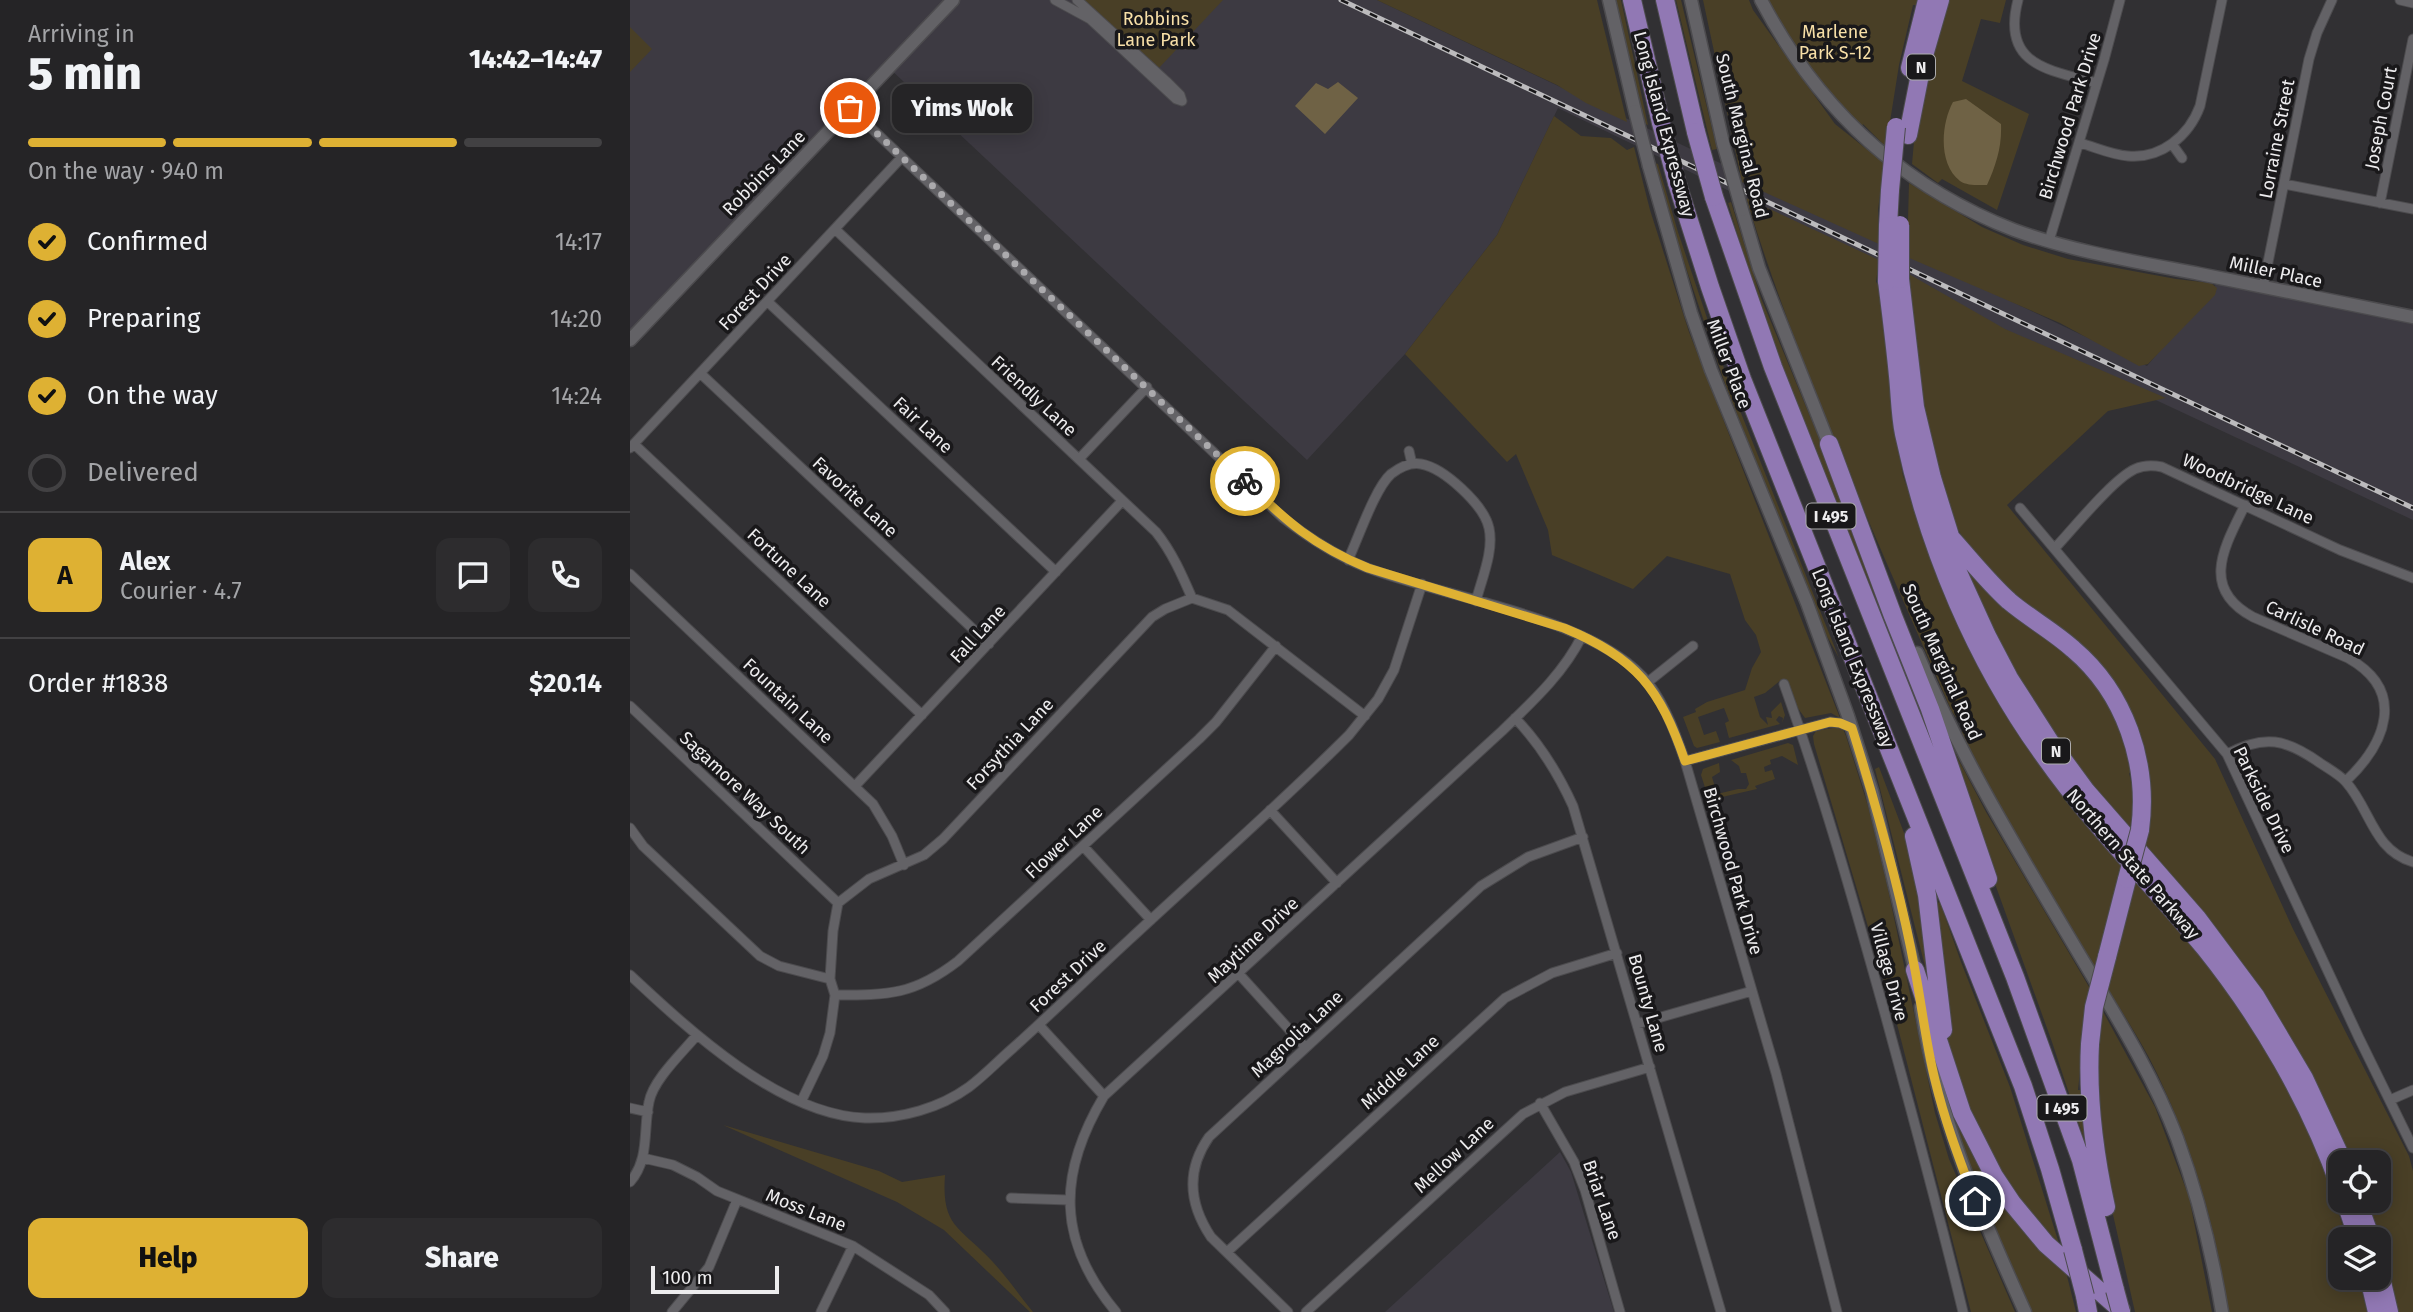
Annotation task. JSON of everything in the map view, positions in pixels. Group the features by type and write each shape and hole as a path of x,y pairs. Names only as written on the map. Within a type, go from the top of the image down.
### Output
{"highway":[{"name":"Long Island Expressway","path":"1632,0 1678,183 1742,379 2022,1086 2050,1169 2087,1304"},
{"name":"Long Island Expressway","path":"1665,0 1714,197 1773,367 2015,977 2109,1242"},
{"name":"Northern State Parkway","path":"1927,0 1914,47 1902,131 1894,225 1894,280 1904,431 1933,536 1968,625 1996,679 2042,755 2091,818 2207,951 2259,1024 2303,1103 2328,1160"},
{"name":"Northern State Parkway","path":"1902,131 1940,0"},
{"name":"Northern State Parkway","path":"1894,280 1915,407 1956,568 2009,678 2043,732 2086,791 2197,918 2256,997 2304,1078 2337,1150"},
{"path":"1829,444 1930,709 2011,947 2015,977"},
{"path":"1950,536 2011,603 2075,650 2106,684 2121,709 2134,742 2142,782 2140,831 2094,1007 2088,1082 2090,1118 2115,1290 2122,1312"},
{"path":"1881,729 1912,828 1925,884 1947,1064"},
{"path":"1915,970 1962,1113 1983,1157 2012,1203 2046,1244 2122,1312"},
{"path":"2371,1290 2377,1312"},
{"path":"2384,1290 2389,1312"}],"main road":[{"name":"Robbins Lane","path":"630,340 953,0"},
{"name":"Miller Place","path":"1609,0 1649,166 1691,313 1711,370 1807,603 1872,791 1915,970 1935,1081 1951,1138 1975,1201 2025,1312"},
{"name":"South Marginal Road","path":"1691,0 1723,143 1759,268 1829,444 1926,674 1961,747 2153,1085 2176,1136 2197,1195 2212,1254 2222,1312"},
{"name":"Miller Place","path":"1761,0 1799,64 1875,149 1900,168 1973,211 2014,230 2081,250 2413,317"}],"street":[{"path":"1055,0 1090,19 1182,102 1180,94 1077,0"},
{"path":"2018,0 2012,27 2024,52 2035,63 2050,70 2097,83"},
{"name":"Birchwood Park Drive","path":"2049,241 2120,0"},
{"path":"2080,143 2120,155 2137,156 2152,154 2172,144 2195,119 2200,106 2222,0"},
{"name":"Lorraine Street","path":"2263,287 2309,59 2332,0"},
{"path":"2400,0 2413,3"},
{"name":"Joseph Court","path":"2380,203 2413,39"},
{"name":"Birchwood Park Drive","path":"850,108 1283,518 1319,545 1368,568 1582,636 1618,657 1648,682 1673,726 1685,761 1776,1073 1837,1312"},
{"path":"2172,144 2182,158"},
{"name":"Forest Drive","path":"632,446 902,157"},
{"path":"2284,184 2413,209"},
{"name":"Friendly Lane","path":"836,230 1166,544 1192,598"},
{"name":"Fair Lane","path":"768,302 1056,572"},
{"name":"Favorite Lane","path":"700,373 989,644"},
{"path":"1079,460 1147,387"},
{"name":"Fortune Lane","path":"632,446 922,715"},
{"path":"1409,451 1412,464"},
{"path":"1348,560 1381,488 1390,475 1412,464 1422,464 1438,471 1470,498 1486,521 1490,544 1476,601"},
{"name":"Woodbridge Lane","path":"2055,548 2126,474 2143,466 2162,467 2340,550 2413,578"},
{"name":"Fall Lane","path":"855,786 1122,501"},
{"name":"Carlisle Road","path":"2245,505 2220,564 2222,586 2231,600 2253,617 2360,664 2378,684 2384,708 2383,724 2376,747 2346,781"},
{"name":"Parkside Drive","path":"2020,508 2227,754 2413,1148"},
{"name":"Fountain Lane","path":"630,574 873,804 904,865"},
{"name":"Forest Drive","path":"630,975 697,1035 750,1073 801,1102 831,1112 865,1118 921,1111 947,1100 969,1087 1039,1025 1322,761 1365,716 1383,692 1394,670 1422,584"},
{"path":"1192,598 1228,610 1365,716"},
{"name":"Forsythia Lane","path":"838,903 869,879 924,855 943,839 1152,617 1192,598"},
{"name":"Maytime Drive","path":"1116,1312 1101,1294 1086,1268 1075,1235 1069,1200 1077,1150 1104,1096 1515,718 1564,666 1582,636"},
{"name":"Flower Lane","path":"835,995 880,995 904,991 941,975 1216,722 1276,646"},
{"path":"1648,682 1693,646"},
{"name":"Village Drive","path":"1784,684 1848,881 1940,1216 1963,1312"},
{"name":"Sagamore Way South","path":"630,706 838,903"},
{"name":"Bounty Lane","path":"1515,718 1544,751 1573,806 1721,1312"},
{"path":"1685,761 1830,722 1852,728"},
{"path":"2227,754 2251,743 2280,741 2300,749 2346,781 2380,840 2394,853 2413,862"},
{"path":"1270,810 1337,883"},
{"path":"630,828 643,846 760,956 779,966 830,979"},
{"name":"Magnolia Lane","path":"1288,1312 1211,1237 1196,1210 1192,1185 1196,1161 1209,1137 1481,886 1528,857 1583,837"},
{"path":"1083,846 1151,920"},
{"path":"801,1102 823,1056 830,1034 835,995 830,979 838,903"},
{"name":"Middle Lane","path":"1227,1252 1505,998 1552,973 1617,953"},
{"path":"1239,974 1305,1046"},
{"path":"1637,1024 1752,991"},
{"path":"1039,1025 1104,1096"},
{"path":"630,1182 643,1158 649,1101 655,1086 697,1035"},
{"name":"Mellow Lane","path":"1306,1312 1508,1126 1540,1103 1565,1092 1650,1067"},
{"path":"2390,1100 2413,1090"},
{"name":"Briar Lane","path":"1540,1103 1574,1162 1585,1190 1620,1312"},
{"path":"630,1108 648,1112"},
{"name":"Moss Lane","path":"643,1158 685,1170 717,1191 853,1246 929,1295 945,1312"},
{"path":"1011,1198 1069,1200"},
{"path":"672,1312 709,1267 737,1200"},
{"path":"821,1312 853,1246"}],"shaded area":[{"path":"630,0 1377,0 2147,366 2217,283 2413,322 2413,520 1995,325 1558,108 1497,235 1405,354 1307,460 888,67 630,340"},
{"path":"1338,82 1358,98 1325,134 1295,106 1316,83 1328,89"},
{"path":"1966,99 2001,124 1998,156 1987,185 1960,181 1948,165 1945,154 1944,132 1949,111 1953,102"},
{"path":"1560,1152 1571,1172 1614,1312 1385,1312"}],"green space":[{"name":"Robbins Lane Park","path":"1082,0 1223,0 1158,69"},
{"path":"1377,0 1597,0 1627,122 1586,103 1557,85"},
{"path":"1615,0 1621,0 1648,125 1643,123"},
{"path":"1676,0 1681,0 1717,149 1712,150"},
{"path":"1703,0 1749,0 1753,10 1835,124 1884,163 1878,210 1879,244 1742,182"},
{"name":"Marlene Park S-12","path":"1761,0 1918,0 1917,5 1913,5 1899,65 1886,147 1863,124 1860,134 1830,102"},
{"path":"1945,0 2006,0 2000,23 1981,19 1962,81 2029,114 1997,210 1942,179 1938,183 1912,164 1916,119"},
{"path":"630,27 652,49 630,72"},
{"path":"1554,116 1581,136 1611,138 1627,150 1634,147 1650,210 1689,332 1840,718 1831,713 1805,718 1789,696 1782,679 1765,693 1754,697 1760,717 1768,725 1766,717 1772,718 1771,712 1781,702 1785,715 1782,723 1783,718 1779,716 1776,720 1780,724 1729,738 1725,723 1729,721 1724,708 1698,717 1704,735 1716,731 1720,742 1697,748 1694,746 1683,717 1696,712 1695,709 1707,702 1745,690 1761,652 1756,635 1745,620 1730,574 1667,556 1633,589 1552,555 1548,530 1516,454 1507,462 1405,354 1497,235"},
{"path":"1655,163 1658,164 1729,383 1839,658 1824,631 1725,384 1674,232"},
{"path":"1909,183 1982,227 2023,245 2068,259 2211,283 2217,288 2215,295 2148,364 2139,366 2060,323 1907,257"},
{"path":"1746,198 1879,260 1876,282 1882,289 1891,407 1903,476 1935,566 2122,862 2097,974 1990,791 1961,733 1965,729 1952,712 1816,393"},
{"path":"1731,202 1761,298 1848,508 1923,709 1924,721 1757,299 1728,203"},
{"path":"1907,273 2005,329 2166,398 2108,411 2007,505 2215,759 2293,929 2409,1156 2413,1171 2413,1312 2395,1312 2390,1290 2391,1227 2374,1227 2368,1213 2391,1213 2391,1150 2343,1150 2143,852 2147,819 2115,690 2007,594 1974,558 1954,522 1934,461 1919,399"},
{"path":"1962,559 2068,651 2117,714 2134,772 2129,773 2135,799 2129,836 2044,726 1977,601"},
{"path":"1838,727 1843,729 1846,736 1868,806 1935,1113 1949,1159 2015,1312 1971,1312 1898,1028 1814,744 1813,736 1816,731"},
{"path":"1788,743 1793,745 1798,765 1782,756 1770,760 1771,764 1764,767 1765,772 1772,770 1775,779 1755,786 1757,789 1709,800 1701,775 1703,769 1719,763 1720,772 1712,777 1717,794 1746,789 1749,784 1746,773 1741,773 1739,766 1731,760"},
{"path":"1953,749 1986,812 2092,992 2078,1090 2081,1090 2084,1139 1994,881"},
{"path":"1879,767 1912,854 1930,986 1875,769"},
{"path":"2134,875 2217,977 2283,1077 2326,1174 2328,1213 2339,1213 2343,1227 2328,1227 2328,1290 2362,1290 2367,1312 2228,1312 2211,1223 2184,1137 2155,1069 2105,984"},
{"path":"1935,901 1940,903 2010,1087 2061,1250 2028,1218 1976,1136 1948,1046"},
{"path":"2100,1006 2155,1107 2189,1197 2212,1312 2135,1312 2102,1166 2094,1107"},
{"path":"1941,1078 2038,1244 2036,1248 2065,1268 2076,1312 2032,1312 1960,1147"},
{"path":"723,1125 879,1171 902,1182 945,1175 946,1206 955,1225 997,1267 1033,1312 944,1230 897,1202"}],"railway":[{"path":"1341,0 2413,508"}],"way so far":[{"path":"850,108 1245,481"}],"place":[{"name":"Yims Wok","path":"850,108"}],"route":[{"path":"1245,481 1283,518 1319,545 1348,560 1564,628 1618,657 1648,682 1673,726 1685,761 1830,722 1852,728 1872,791 1894,879 1915,970 1935,1081 1951,1138 1975,1201"}]}
